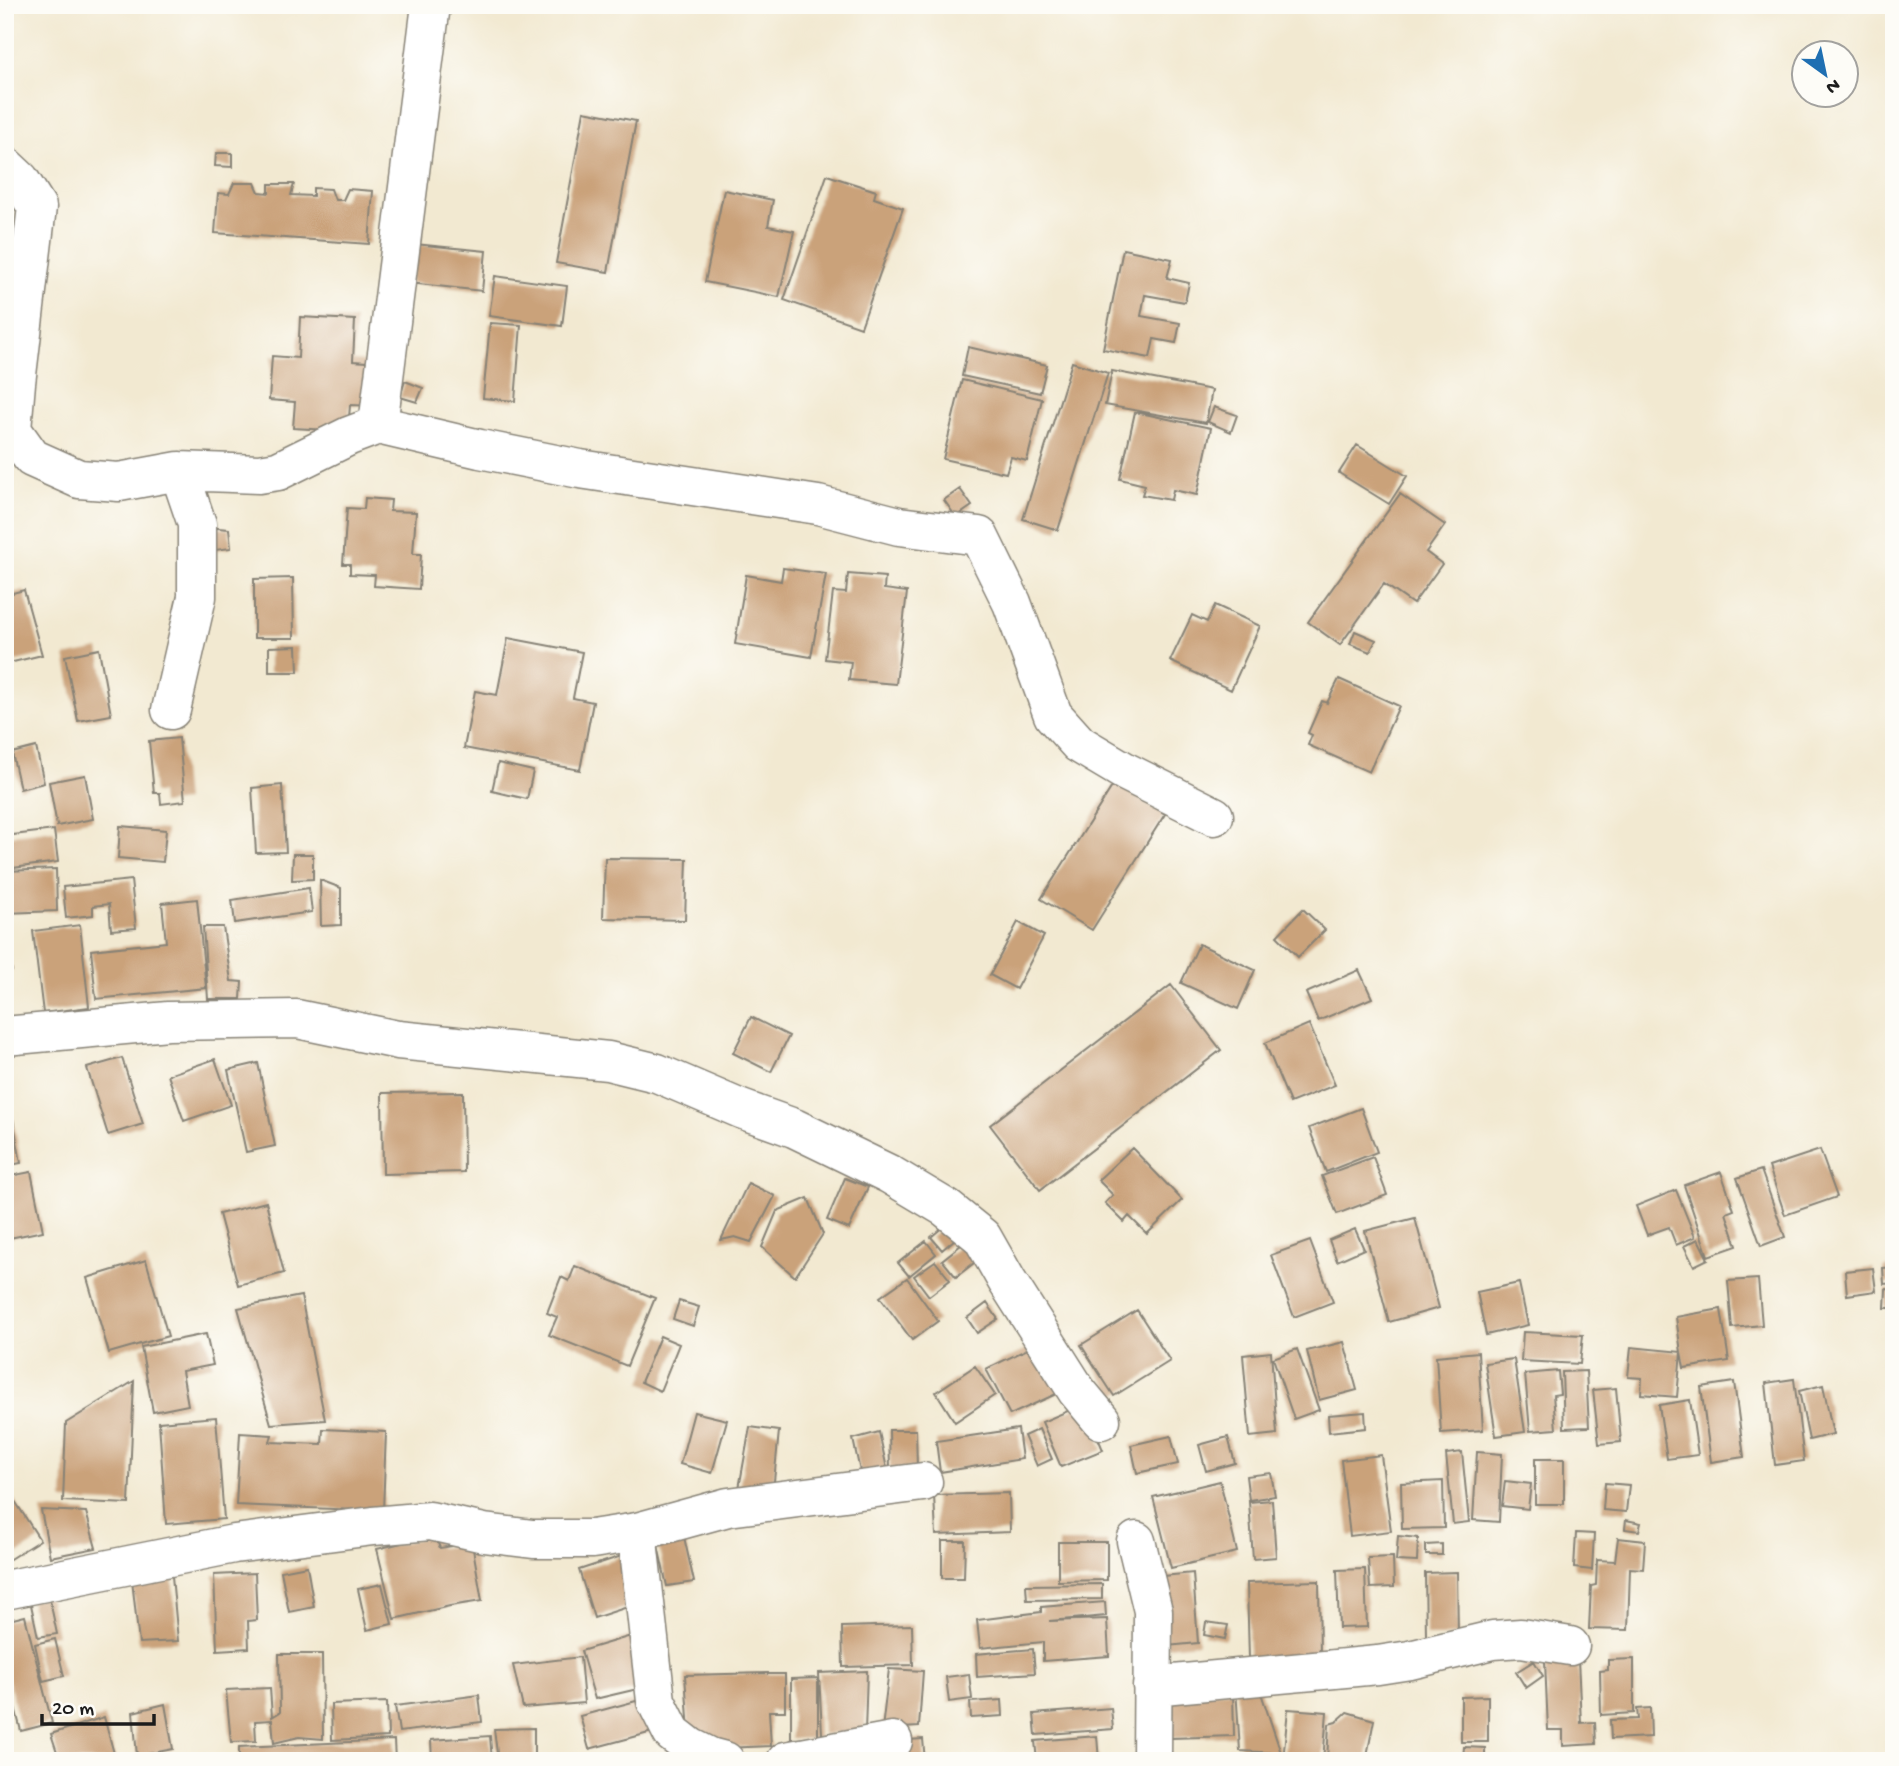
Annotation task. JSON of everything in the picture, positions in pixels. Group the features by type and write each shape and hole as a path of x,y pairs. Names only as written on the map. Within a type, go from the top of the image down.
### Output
{"street":[{"path":"378,425 431,5"},
{"path":"5,166 20,180 37,207 12,430 32,458 79,480 119,482 179,471 259,474 278,471 349,436 378,425 568,466 818,505 899,526 979,536 1012,603 1053,715 1079,744 1126,772 1214,816"},
{"path":"171,710 197,597 198,524 179,471"},
{"path":"5,1036 168,1021 297,1019 398,1040 608,1061 657,1073 741,1109 794,1128 889,1174 946,1208 982,1237 1077,1391 1101,1420"},
{"path":"5,1590 234,1544 373,1526 430,1521 484,1533 533,1539 592,1539 637,1532 728,1507 923,1482"},
{"path":"637,1532 656,1701 672,1733 678,1739 710,1757 725,1761"},
{"path":"1136,1541 1153,1611 1152,1761"},
{"path":"1152,1686 1378,1665 1493,1640 1521,1638 1570,1646"},
{"path":"786,1761 893,1741"}],"building":[{"path":"584,111 636,121 608,272 556,263"},
{"path":"216,153 232,153 232,167 215,166"},
{"path":"827,175 876,191 874,198 903,208 861,327 784,300"},
{"path":"234,183 255,183 259,192 269,193 269,184 294,184 291,195 313,196 313,188 331,189 335,200 343,200 348,189 373,191 369,244 215,233 218,193 229,194"},
{"path":"724,190 773,200 768,226 794,231 779,297 705,282"},
{"path":"414,244 486,251 482,291 410,283"},
{"path":"1123,249 1172,259 1167,278 1189,283 1185,302 1145,295 1141,316 1180,323 1176,343 1154,339 1150,358 1103,349"},
{"path":"495,276 567,286 562,326 489,316"},
{"path":"300,317 355,320 353,361 380,363 377,406 350,405 348,431 293,428 295,402 269,400 272,356 298,358"},
{"path":"490,323 521,325 515,401 483,398"},
{"path":"968,347 1047,365 1040,393 962,376"},
{"path":"1072,362 1108,373 1058,530 1023,519"},
{"path":"1112,371 1212,390 1206,423 1105,405"},
{"path":"962,380 1042,399 1027,461 1011,457 1006,473 943,459"},
{"path":"405,381 423,388 417,402 400,397"},
{"path":"1214,407 1237,415 1231,432 1208,422"},
{"path":"1135,412 1211,428 1197,495 1173,490 1171,500 1142,495 1145,485 1120,479"},
{"path":"1357,445 1407,476 1389,504 1339,473"},
{"path":"960,489 972,506 956,517 944,500"},
{"path":"1400,494 1445,525 1426,552 1442,564 1413,604 1384,584 1340,645 1308,622"},
{"path":"365,498 391,500 390,511 416,512 413,554 421,554 419,589 374,586 375,575 350,574 350,564 343,564 347,508 364,509"},
{"path":"205,527 229,529 231,548 208,551"},
{"path":"783,568 826,574 811,657 735,644 746,575 781,581"},
{"path":"848,574 885,577 884,589 907,592 896,684 849,680 851,662 825,659 833,592 846,593"},
{"path":"293,578 294,638 254,638 254,579"},
{"path":"24,590 42,655 5,664 5,595"},
{"path":"1215,605 1260,626 1231,690 1170,661 1192,615 1207,622"},
{"path":"1355,631 1376,640 1370,652 1350,644"},
{"path":"508,638 582,652 573,698 593,702 580,770 464,748 475,691 497,695"},
{"path":"297,646 298,672 269,672 269,647"},
{"path":"99,649 111,715 78,721 65,656"},
{"path":"1339,679 1399,706 1369,772 1308,745 1312,735 1308,733 1322,701 1327,703"},
{"path":"179,738 185,801 161,804 160,793 154,793 149,741"},
{"path":"36,747 44,783 20,789 12,753"},
{"path":"498,763 533,771 527,799 492,791"},
{"path":"85,775 93,819 57,826 49,782"},
{"path":"1115,782 1165,814 1092,930 1041,899"},
{"path":"282,785 286,852 256,853 252,788"},
{"path":"120,826 166,830 163,862 118,858"},
{"path":"54,830 58,862 5,869 5,836"},
{"path":"293,854 313,854 313,879 292,880"},
{"path":"605,858 687,859 685,920 603,918"},
{"path":"56,869 57,911 5,913 5,871"},
{"path":"131,880 136,928 111,930 109,904 93,906 93,915 66,918 63,887"},
{"path":"320,880 341,888 341,925 321,926"},
{"path":"309,888 312,912 235,923 232,900"},
{"path":"197,899 206,988 96,999 91,950 166,942 162,903"},
{"path":"1303,909 1325,930 1298,957 1277,936"},
{"path":"1018,922 1044,936 1016,989 990,975"},
{"path":"80,925 89,1007 43,1013 33,931"},
{"path":"203,927 223,927 231,981 242,982 241,999 208,999"},
{"path":"5,938 12,971 5,972"},
{"path":"1199,944 1255,970 1238,1009 1181,983"},
{"path":"1359,970 1372,998 1318,1021 1306,993"},
{"path":"1171,985 1221,1050 1040,1190 990,1125"},
{"path":"751,1017 789,1036 771,1072 733,1053"},
{"path":"1309,1024 1335,1085 1290,1103 1265,1043"},
{"path":"122,1058 143,1124 108,1135 87,1068"},
{"path":"215,1059 231,1105 184,1121 168,1075"},
{"path":"258,1063 275,1146 246,1152 228,1070"},
{"path":"463,1092 464,1172 383,1174 382,1093"},
{"path":"1361,1108 1377,1152 1326,1172 1309,1128"},
{"path":"12,1113 21,1163 5,1166 5,1114"},
{"path":"1132,1148 1182,1200 1147,1234 1129,1216 1124,1222 1105,1203 1113,1195 1098,1180"},
{"path":"1820,1150 1837,1197 1785,1215 1769,1167"},
{"path":"1373,1157 1387,1195 1337,1214 1322,1176"},
{"path":"1761,1170 1785,1237 1761,1246 1737,1178"},
{"path":"31,1172 43,1231 5,1239 5,1177"},
{"path":"1721,1172 1734,1210 1726,1213 1737,1246 1708,1256 1684,1185"},
{"path":"845,1178 868,1187 849,1229 827,1220"},
{"path":"748,1183 775,1196 751,1242 735,1237 721,1240"},
{"path":"1676,1190 1695,1237 1676,1245 1669,1227 1647,1235 1636,1206"},
{"path":"808,1198 823,1234 795,1277 762,1247 777,1211"},
{"path":"266,1202 284,1273 238,1285 219,1214"},
{"path":"1415,1218 1439,1308 1389,1322 1365,1231"},
{"path":"950,1221 961,1234 942,1250 931,1237"},
{"path":"1355,1229 1364,1249 1337,1261 1329,1240"},
{"path":"970,1238 984,1255 956,1277 942,1260"},
{"path":"1698,1239 1708,1259 1694,1266 1684,1246"},
{"path":"926,1241 936,1254 909,1276 898,1263"},
{"path":"1310,1241 1333,1302 1294,1317 1271,1255"},
{"path":"146,1260 168,1336 109,1353 87,1278"},
{"path":"935,1261 950,1280 929,1296 914,1276"},
{"path":"575,1266 655,1298 627,1366 549,1335 557,1317 547,1313 561,1277 569,1281"},
{"path":"1894,1267 1894,1283 1884,1284 1883,1268"},
{"path":"1873,1268 1876,1291 1847,1295 1845,1271"},
{"path":"907,1278 938,1321 912,1340 880,1297"},
{"path":"1758,1279 1762,1325 1732,1328 1728,1281"},
{"path":"1519,1283 1528,1325 1486,1335 1477,1292"},
{"path":"1886,1289 1894,1290 1894,1308 1885,1308"},
{"path":"301,1296 325,1420 271,1424 238,1308"},
{"path":"679,1301 699,1307 693,1326 673,1319"},
{"path":"987,1303 998,1319 977,1333 967,1318"},
{"path":"1721,1309 1729,1361 1684,1368 1676,1317"},
{"path":"1137,1310 1170,1361 1114,1396 1081,1345"},
{"path":"1523,1332 1583,1335 1580,1364 1521,1361"},
{"path":"206,1334 213,1365 182,1371 188,1405 153,1412 141,1347"},
{"path":"660,1336 679,1344 660,1391 641,1382"},
{"path":"1344,1342 1357,1390 1319,1400 1307,1351"},
{"path":"1034,1346 1065,1390 1010,1415 986,1369"},
{"path":"1631,1347 1681,1352 1677,1397 1641,1394 1642,1378 1628,1377"},
{"path":"1297,1349 1319,1410 1294,1419 1273,1358"},
{"path":"1271,1352 1277,1434 1250,1437 1243,1355"},
{"path":"1478,1352 1483,1430 1441,1433 1436,1356"},
{"path":"1514,1359 1525,1432 1496,1436 1485,1363"},
{"path":"975,1366 995,1395 955,1422 936,1392"},
{"path":"1558,1371 1560,1394 1553,1395 1556,1429 1530,1431 1525,1374"},
{"path":"1586,1371 1589,1427 1564,1428 1562,1372"},
{"path":"1794,1379 1804,1461 1775,1465 1766,1383"},
{"path":"134,1381 129,1504 63,1501 66,1423"},
{"path":"1734,1382 1744,1457 1711,1462 1701,1387"},
{"path":"1823,1385 1833,1434 1809,1440 1799,1391"},
{"path":"1616,1388 1621,1442 1599,1444 1593,1390"},
{"path":"1690,1400 1698,1455 1667,1459 1659,1405"},
{"path":"1084,1404 1103,1450 1061,1467 1042,1422"},
{"path":"694,1412 727,1420 712,1473 680,1464"},
{"path":"1365,1412 1366,1428 1329,1432 1328,1415"},
{"path":"216,1417 224,1519 166,1524 159,1422"},
{"path":"750,1427 779,1431 773,1491 738,1494"},
{"path":"323,1429 386,1432 383,1511 236,1505 240,1433 272,1435 270,1442 322,1444"},
{"path":"1018,1429 1022,1459 940,1472 936,1441"},
{"path":"1039,1429 1052,1459 1037,1466 1024,1436"},
{"path":"889,1430 916,1430 917,1468 890,1469"},
{"path":"879,1432 889,1478 863,1485 853,1439"},
{"path":"1171,1436 1178,1464 1137,1473 1131,1445"},
{"path":"1228,1437 1235,1463 1206,1471 1199,1445"},
{"path":"1462,1452 1469,1522 1453,1524 1446,1454"},
{"path":"1477,1452 1502,1454 1499,1522 1473,1520"},
{"path":"1381,1455 1391,1531 1350,1536 1341,1460"},
{"path":"1535,1459 1564,1459 1564,1504 1535,1504"},
{"path":"1271,1473 1275,1496 1249,1500 1246,1476"},
{"path":"1220,1481 1237,1552 1171,1568 1153,1497"},
{"path":"1443,1481 1444,1528 1402,1529 1401,1483"},
{"path":"1505,1481 1531,1484 1528,1509 1502,1506"},
{"path":"1605,1483 1629,1485 1626,1512 1603,1510"},
{"path":"1009,1493 1010,1532 936,1535 934,1495"},
{"path":"13,1498 40,1540 5,1562 5,1503"},
{"path":"1272,1500 1276,1557 1253,1559 1249,1502"},
{"path":"41,1510 86,1512 96,1548 50,1557"},
{"path":"1626,1520 1641,1523 1639,1531 1625,1529"},
{"path":"682,1528 694,1582 667,1586 655,1532"},
{"path":"1576,1533 1594,1534 1592,1570 1574,1568"},
{"path":"434,1535 440,1548 472,1543 482,1601 394,1619 377,1549"},
{"path":"1398,1536 1418,1538 1417,1562 1396,1561"},
{"path":"1618,1538 1645,1541 1643,1569 1630,1568 1628,1630 1589,1629 1591,1586 1596,1585 1597,1560 1615,1561"},
{"path":"942,1541 965,1541 964,1578 942,1578"},
{"path":"1058,1542 1107,1542 1107,1580 1058,1581"},
{"path":"1442,1544 1442,1555 1426,1555 1426,1545"},
{"path":"634,1552 649,1600 594,1618 579,1570"},
{"path":"1393,1557 1394,1587 1370,1588 1368,1558"},
{"path":"307,1566 314,1607 289,1612 281,1571"},
{"path":"1365,1569 1367,1627 1339,1628 1337,1570"},
{"path":"1457,1572 1458,1636 1426,1636 1425,1573"},
{"path":"255,1573 257,1620 248,1621 249,1648 217,1650 214,1575"},
{"path":"1193,1573 1198,1643 1167,1646 1163,1576"},
{"path":"172,1576 178,1641 139,1643 132,1580"},
{"path":"1319,1581 1320,1657 1249,1659 1247,1583"},
{"path":"382,1584 392,1624 367,1630 358,1589"},
{"path":"1102,1584 1102,1599 1027,1600 1026,1585"},
{"path":"49,1596 57,1634 38,1637 30,1600"},
{"path":"1105,1602 1106,1616 1049,1621 1107,1619 1109,1656 1043,1661 1043,1642 980,1648 977,1620 1041,1612 1041,1607"},
{"path":"25,1616 52,1723 21,1731 5,1667 5,1621"},
{"path":"1206,1622 1228,1625 1225,1639 1204,1635"},
{"path":"912,1625 913,1665 843,1667 842,1627"},
{"path":"631,1636 646,1687 595,1699 581,1651"},
{"path":"55,1639 64,1676 43,1681 35,1644"},
{"path":"1033,1649 1035,1673 977,1677 976,1654"},
{"path":"279,1654 322,1654 323,1739 299,1737 274,1743 272,1720 255,1721 256,1741 231,1742 226,1690 270,1688 272,1717 280,1712"},
{"path":"580,1657 584,1703 523,1708 513,1665"},
{"path":"1578,1659 1581,1723 1595,1722 1596,1744 1563,1746 1563,1730 1548,1730 1545,1661"},
{"path":"1634,1659 1634,1713 1601,1715 1600,1671 1608,1670 1608,1660"},
{"path":"1534,1661 1543,1676 1526,1688 1516,1672"},
{"path":"889,1669 923,1671 919,1727 882,1729"},
{"path":"867,1671 865,1732 822,1734 819,1673"},
{"path":"785,1674 785,1711 769,1711 771,1746 690,1747 685,1675"},
{"path":"969,1674 972,1699 949,1702 946,1677"},
{"path":"818,1678 818,1738 791,1739 791,1679"},
{"path":"1259,1687 1281,1753 1240,1751 1236,1688"},
{"path":"1233,1691 1234,1736 1171,1738 1170,1693"},
{"path":"479,1695 482,1722 399,1732 395,1706"},
{"path":"1488,1696 1488,1742 1461,1742 1461,1697"},
{"path":"651,1697 660,1730 589,1749 580,1716"},
{"path":"1002,1700 1003,1716 971,1718 970,1702"},
{"path":"387,1702 388,1737 332,1740 331,1704"},
{"path":"165,1704 173,1749 137,1756 133,1712"},
{"path":"1111,1708 1113,1729 1036,1735 1034,1714"},
{"path":"1650,1708 1651,1737 1611,1739 1610,1720 1638,1719 1637,1709"},
{"path":"1288,1709 1327,1712 1323,1761 1283,1761"},
{"path":"1347,1712 1374,1720 1366,1761 1327,1761 1329,1724 1336,1722"},
{"path":"104,1717 116,1761 60,1761 51,1734"},
{"path":"534,1728 534,1761 498,1761 494,1729"},
{"path":"490,1736 492,1761 432,1761 431,1740"},
{"path":"1097,1736 1099,1761 1037,1761 1035,1741"},
{"path":"923,1739 925,1761 895,1761 893,1741"},
{"path":"394,1740 395,1761 239,1761 239,1747"},
{"path":"1464,1747 1485,1748 1485,1758 1463,1758"}]}
